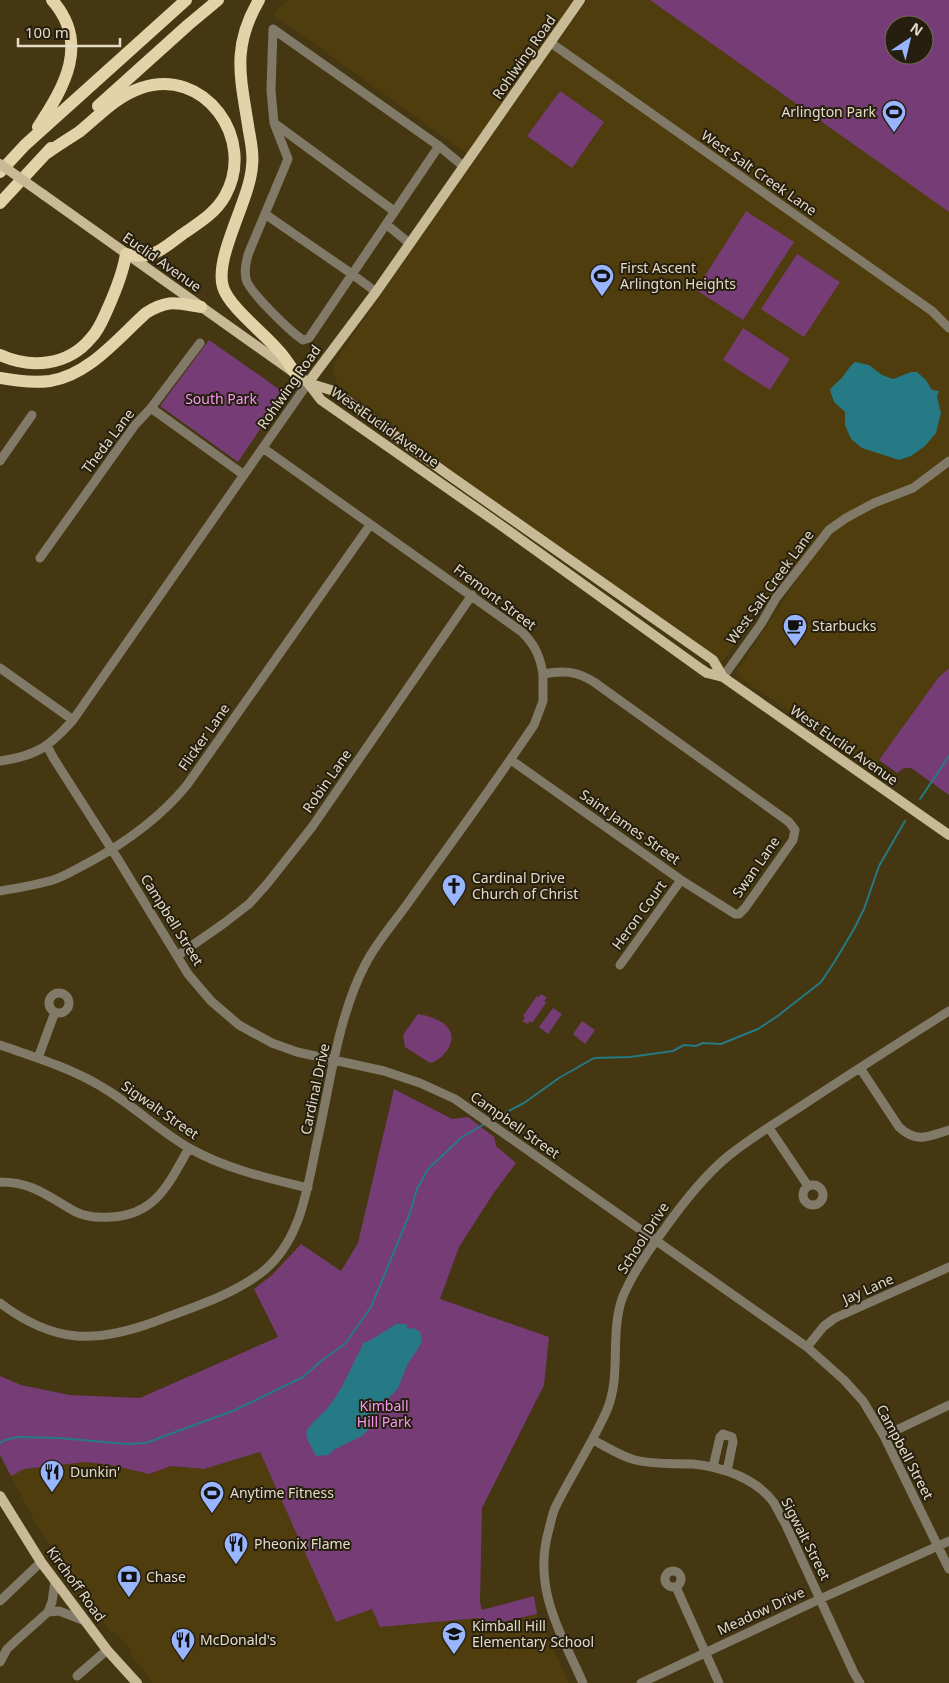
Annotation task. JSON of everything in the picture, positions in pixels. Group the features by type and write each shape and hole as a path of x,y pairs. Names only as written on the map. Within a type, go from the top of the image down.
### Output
{"highway":[{"path":"25,145 49,111 66,78 70,64 72,48 69,30 62,14 52,0"},
{"path":"0,172 25,145 186,0"},
{"path":"0,203 47,153 218,0"},
{"path":"259,0 244,30 239,56 242,91 253,156 252,171 223,262 223,287 232,302 278,350 296,374"},
{"path":"0,355 14,361 39,364 60,360 75,352 98,330 120,280 126,254 147,256 158,253 207,217 223,200 231,184 235,157 232,136 222,116 206,100 189,90 165,85 141,88 126,95 100,112 79,131 47,153"},
{"path":"0,213 28,172"},
{"path":"0,378 39,382 51,381 72,375 92,362 154,308 165,303 175,302 201,307"}],"main road":[{"name":"Rohlwing Road","path":"308,383 376,292 580,0"},
{"name":"Euclid Avenue","path":"0,164 308,383"},
{"name":"West Euclid Avenue","path":"308,383 334,391 446,473 713,660 723,677"},
{"name":"West Euclid Avenue","path":"308,383 321,400 500,524 700,670 707,674 723,677 949,835"},
{"name":"Kirchoff Road","path":"0,1496 41,1562 107,1650 137,1683"}],"street":[{"path":"440,146 309,338 303,340 294,334 273,314 246,281 245,264 256,232 288,159 274,123 271,90 273,29 440,146 463,166"},
{"name":"West Salt Creek Lane","path":"551,43 932,311 949,328"},
{"path":"274,123 394,211"},
{"path":"265,214 376,292"},
{"path":"386,224 410,244"},
{"name":"Theda Lane","path":"40,558 135,425 151,408 200,343"},
{"name":"Rohlwing Road","path":"0,761 25,756 47,746 73,720 308,383"},
{"path":"151,408 244,475"},
{"path":"0,461 32,415"},
{"name":"Fremont Street","path":"263,448 522,632 533,643 541,662 543,674"},
{"name":"West Salt Creek Lane","path":"723,677 761,624 776,598 829,530 868,506 913,488 949,461"},
{"name":"Flicker Lane","path":"0,891 54,879 86,864 156,818 187,785 370,525"},
{"name":"Robin Lane","path":"177,956 248,904 267,884 312,827 472,595"},
{"path":"0,668 73,720"},
{"name":"Swan Lane","path":"543,674 566,671 588,678 790,822 795,830 793,840 745,908 739,914 735,914"},
{"name":"Cardinal Drive","path":"0,1303 12,1312 42,1327 62,1334 92,1337 125,1332 214,1299 243,1285 262,1273 276,1258 291,1236 300,1218 345,1016 366,962 534,726 542,701 543,674"},
{"name":"Campbell Street","path":"47,746 188,974 211,1002 239,1025 272,1043 297,1052 384,1071 420,1083 455,1099 807,1348 850,1387 862,1401 884,1436 949,1569"},
{"name":"Saint James Street","path":"511,760 680,880 735,914"},
{"name":"Heron Court","path":"620,965 680,880"},
{"name":"School Drive","path":"583,1683 552,1614 546,1595 543,1576 545,1542 554,1509 593,1440 608,1407 613,1389 616,1324 622,1298 634,1274 686,1199 728,1156 949,1011"},
{"path":"38,1058 55,1012"},
{"name":"Sigwalt Street","path":"0,1045 38,1058 101,1086 190,1148 228,1166 308,1188"},
{"path":"860,1068 899,1127 907,1134 928,1138 949,1130"},
{"path":"770,1128 808,1186"},
{"path":"0,1182 36,1188 74,1211 87,1216 98,1218 133,1214 152,1203 162,1192 190,1148"},
{"name":"Jay Lane","path":"807,1348 824,1326 836,1318 949,1267"},
{"path":"884,1436 949,1405"},
{"path":"713,1467 720,1437 724,1434 728,1435 732,1437 733,1442 727,1472"},
{"name":"Sigwalt Street","path":"593,1440 624,1456 637,1460 662,1464 691,1464 713,1467 757,1486 774,1503 785,1524 860,1683"},
{"name":"Meadow Drive","path":"641,1683 949,1541"},
{"path":"0,1601 41,1562"},
{"path":"0,1662 13,1643 48,1612 52,1602 55,1581"},
{"path":"676,1587 719,1683"},
{"path":"48,1612 59,1611 85,1621"},
{"path":"77,1676 107,1650"}],"shaded area":[{"path":"289,0 580,0 470,156 273,14"},
{"path":"587,0 650,0 949,212 949,668 938,678 873,769 735,674 797,580 787,573 722,662 426,456 375,412 338,385 333,373 334,364 341,352"},
{"path":"260,1452 336,1622 372,1609 380,1627 479,1618 481,1627 537,1614 569,1683 153,1683 117,1633 110,1631 73,1579 36,1524 11,1476 25,1468 85,1462 111,1465 149,1474 171,1466 204,1469"}],"green space":[{"name":"Arlington Park","path":"650,0 949,0 949,212"},
{"path":"560,91 604,122 572,168 527,136"},
{"path":"746,211 794,242 743,320 696,290"},
{"path":"797,254 840,282 804,337 761,309"},
{"path":"743,328 790,359 770,390 723,360"},
{"name":"South Park","path":"209,340 283,392 283,395 238,462 160,406"},
{"path":"949,668 949,795 911,768 904,768 897,773 879,760 938,678"},
{"path":"541,994 547,998 544,1001 546,1003 532,1023 530,1021 528,1024 522,1021 525,1018 523,1016 537,996 539,997"},
{"path":"553,1008 562,1014 548,1034 539,1027"},
{"path":"418,1014 438,1020 449,1029 451,1034 448,1049 440,1058 430,1063 405,1047 403,1035"},
{"path":"582,1021 595,1030 585,1044 573,1034"},
{"name":"Kimball Hill Park","path":"394,1089 452,1119 468,1117 494,1137 496,1146 516,1163 493,1194 459,1247 440,1299 549,1337 544,1385 482,1508 480,1602 482,1610 534,1596 537,1614 481,1627 479,1618 380,1627 372,1609 336,1622 260,1452 204,1469 171,1466 149,1474 111,1465 85,1462 24,1469 11,1476 0,1455 0,1376 21,1385 70,1395 140,1398 278,1337 254,1289 272,1275 301,1244 341,1271 358,1243"}],"water":[{"path":"855,362 869,365 882,375 893,379 911,372 917,372 926,380 932,390 939,391 937,397 941,413 936,433 925,446 911,456 899,460 862,448 851,439 845,425 845,412 834,402 830,390"},
{"path":"396,1324 406,1324 408,1329 414,1328 420,1332 422,1340 408,1363 398,1388 379,1409 373,1421 367,1421 366,1424 370,1428 362,1436 335,1449 328,1455 316,1456 308,1441 306,1432 336,1396 363,1343"}],"waterway":[{"path":"920,799 949,756"},
{"path":"490,1121 524,1103 559,1078 594,1058 630,1057 673,1051 684,1045 721,1044 758,1029 779,1015 821,982 835,961 864,909 879,866 905,821"},
{"path":"0,1443 18,1437 59,1438 127,1444 146,1443 235,1410 303,1377 345,1344 371,1307 410,1213 417,1189 428,1169 462,1137 486,1123"}],"place":[{"name":"Arlington Park","path":"894,133"},
{"name":"First Ascent Arlington Heights","path":"602,297"},
{"name":"Starbucks","path":"795,647"},
{"name":"Cardinal Drive Church of Christ","path":"454,907"},
{"name":"Dunkin'","path":"52,1493"},
{"name":"Anytime Fitness","path":"212,1514"},
{"name":"Pheonix Flame","path":"236,1565"},
{"name":"Chase","path":"129,1598"},
{"name":"Kimball Hill Elementary School","path":"454,1655"},
{"name":"McDonald's","path":"183,1661"}]}
